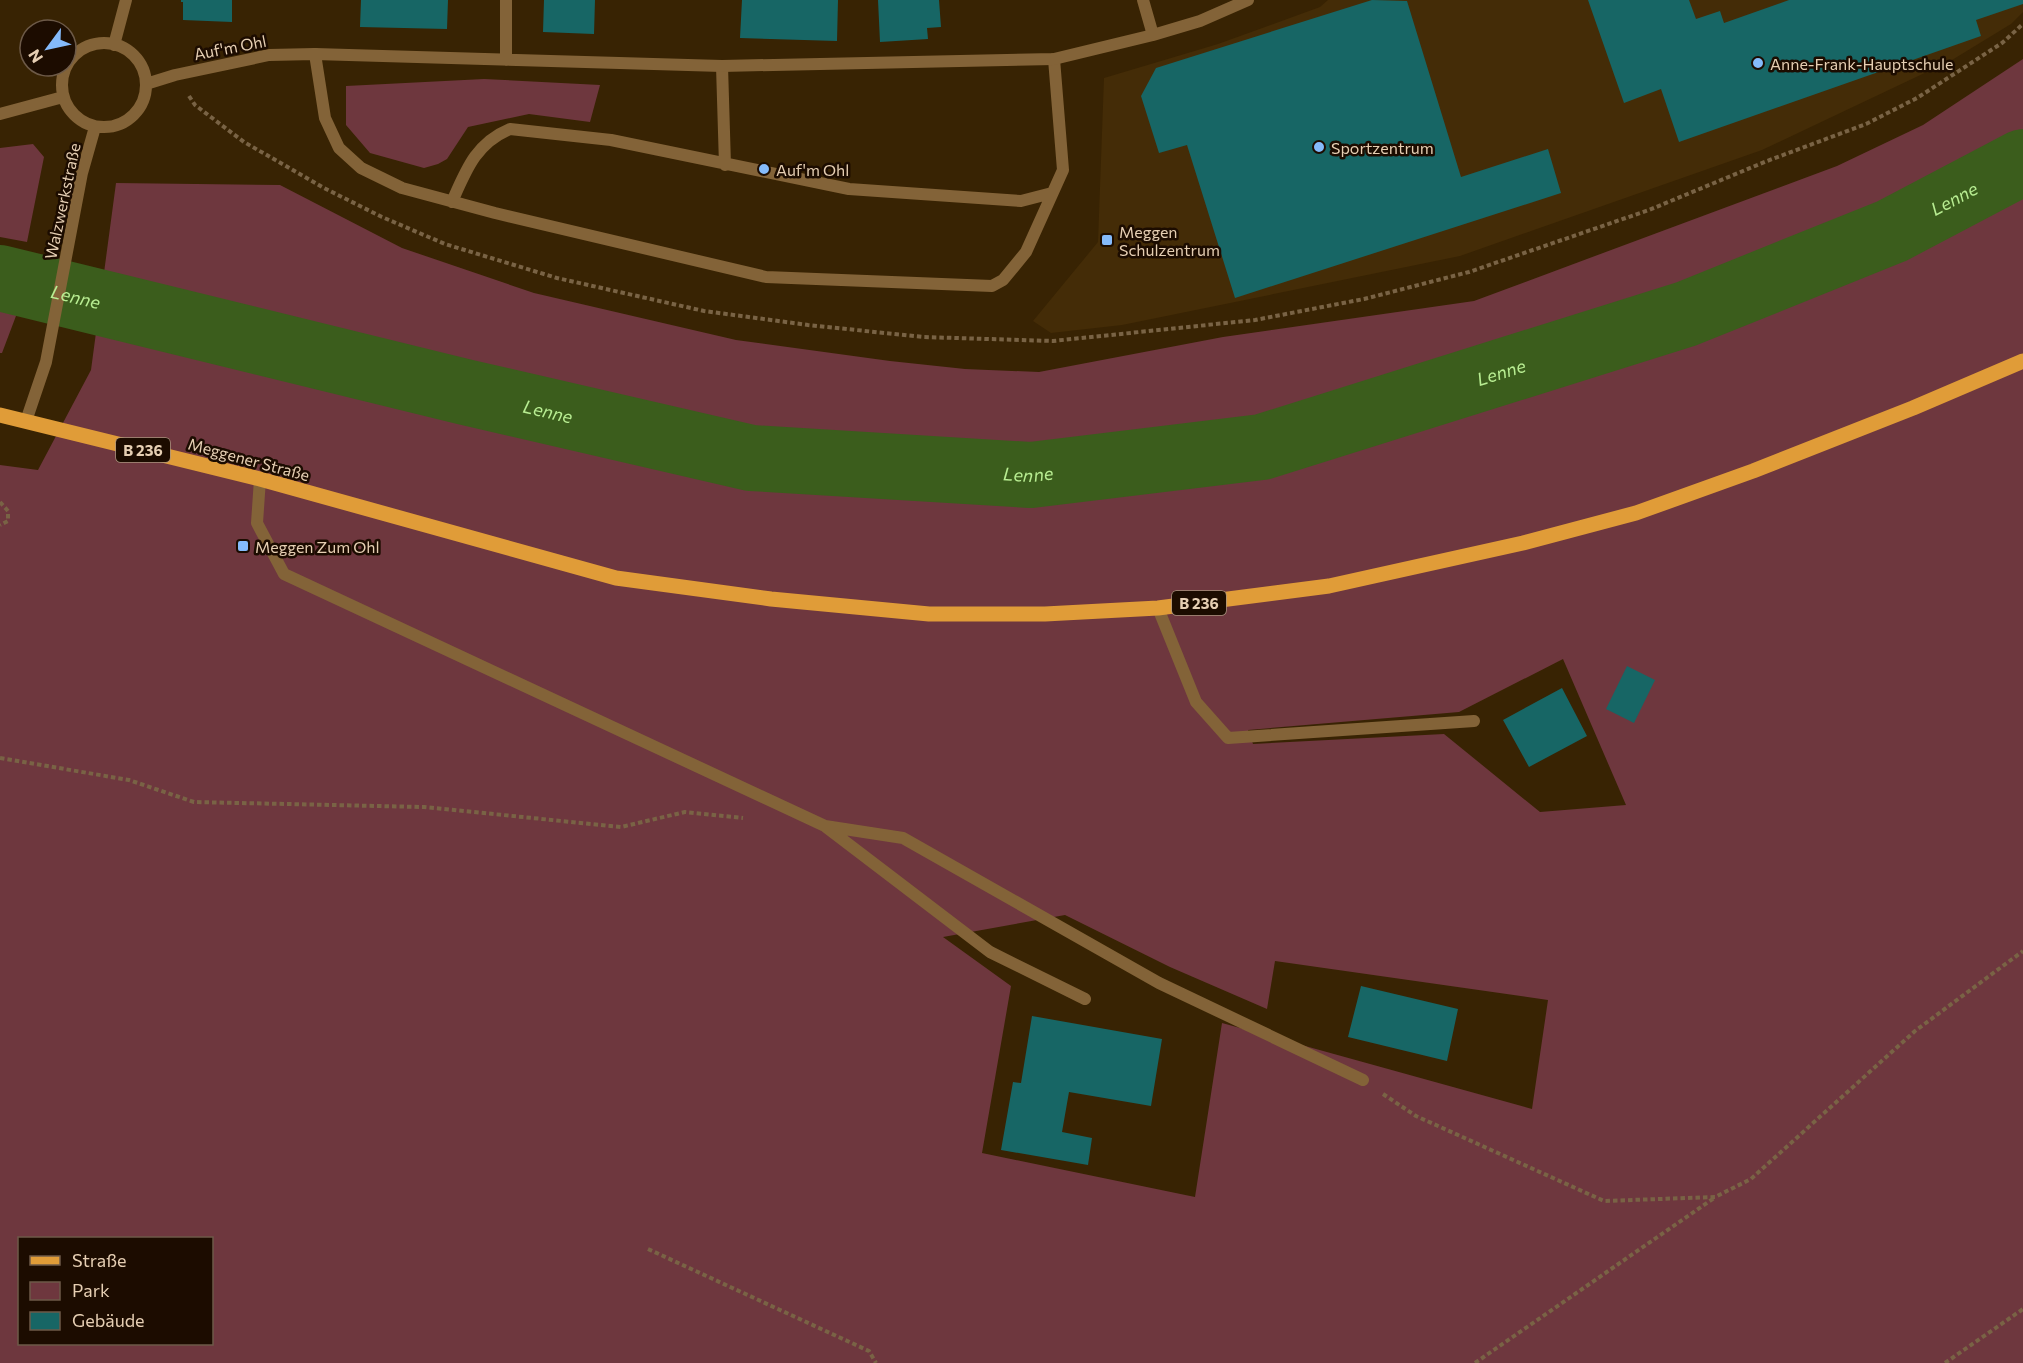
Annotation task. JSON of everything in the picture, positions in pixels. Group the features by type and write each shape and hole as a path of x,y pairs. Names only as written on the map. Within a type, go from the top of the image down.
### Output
{"main road":[{"name":"B 236","path":"1158,608 1329,586 1524,543 1636,513 1871,425 2023,361"},
{"name":"Meggener Straße","path":"0,415 260,479 616,578 771,600 929,614 1045,614 1158,608"}],"street":[{"path":"114,45 126,0"},
{"path":"506,0 506,60"},
{"path":"1143,0 1153,35"},
{"name":"Auf'm Ohl","path":"146,84 175,75 269,55 315,54 722,66 1054,59 1200,21 1248,0"},
{"path":"102,44 124,48 133,55 140,64 146,84 142,103 131,118 114,126 95,127 75,116 68,107 63,96 62,84 64,72 74,56 90,46 102,44"},
{"path":"315,54 325,118 339,148 361,168 402,188 766,277 992,286 1002,280 1026,252 1063,170 1054,59"},
{"path":"722,66 725,165"},
{"path":"0,114 63,96"},
{"name":"Walzwerkstraße","path":"26,421 46,362 82,173 95,127"},
{"path":"452,202 476,154 495,135 510,129 611,140 849,189 1021,201 1052,193"},
{"path":"260,479 257,524 284,574 825,826 990,952 1085,999"},
{"path":"1158,608 1196,702 1228,738 1474,721"},
{"path":"825,826 903,838 1159,983 1363,1080"}],"path":[{"path":"175,75 195,105 244,142 324,188 382,217 445,244 546,274 704,311 923,337 1053,341 1254,320 1364,299 1470,272 1649,210 1767,161 1866,124 1926,92 2002,43 2023,24"},
{"path":"0,502 9,511 8,521 0,525"},
{"path":"0,758 129,780 194,802 424,807 621,827 685,812 755,819"},
{"path":"1475,1363 1715,1197 1751,1179 1915,1030 2023,951"},
{"path":"1363,1080 1416,1116 1604,1201 1715,1197"},
{"path":"648,1249 869,1351 876,1363"},
{"path":"1945,1363 2023,1309"}],"shaded area":[{"path":"1328,0 2023,0 2023,12 2011,24 1952,60 1762,150 1460,256 1122,325 1051,333 1033,321 1098,242 1104,78 1218,44 1320,7"}],"green space":[{"path":"2023,59 2023,1363 0,1363 0,465 38,470 91,370 116,183 280,185 402,248 534,293 736,340 965,369 1039,372 1223,337 1474,301 1837,166 1923,125","holes":["1563,659 1626,805 1540,812 1444,734 1253,744 1248,730 1459,712","1065,915 1170,967 1267,1009 1275,961 1548,1000 1532,1109 1222,1023 1195,1197 982,1153 1011,986 943,937"]},
{"path":"484,79 600,85 590,122 529,114 468,127 447,159 424,168 370,153 346,125 346,86"},
{"path":"33,144 44,157 27,242 0,237 0,148"},
{"path":"0,296 22,300 2,353 0,353"}],"building":[{"path":"181,0 232,0 232,22 183,20"},
{"path":"361,0 448,0 447,29 360,27"},
{"path":"544,0 595,0 594,34 543,32"},
{"path":"742,0 838,0 837,41 740,38"},
{"path":"878,0 939,0 941,27 927,28 928,39 880,42"},
{"name":"Sportzentrum","path":"1372,0 1407,1 1461,177 1548,149 1561,193 1235,298 1187,145 1159,153 1141,96 1156,68"},
{"name":"Anne-Frank-Hauptschule","path":"1588,0 1689,0 1696,19 1720,11 1724,23 1789,0 2023,0 2023,4 1976,20 1981,36 1679,142 1661,89 1624,103"},
{"path":"1627,666 1655,680 1634,723 1606,709"},
{"path":"1562,688 1587,736 1529,767 1503,720"},
{"path":"1361,986 1458,1009 1447,1061 1348,1037"},
{"path":"1032,1016 1162,1039 1151,1106 1069,1092 1062,1132 1092,1138 1088,1165 1001,1150 1013,1082 1021,1083"}],"waterway":[{"name":"Lenne","path":"0,278 465,392 751,458 1031,475 1262,447 1686,314 1892,231 2023,162"}],"place":[{"name":"Anne-Frank-Hauptschule","path":"1758,63"},
{"name":"Sportzentrum","path":"1319,147"},
{"name":"Auf'm Ohl","path":"764,169"},
{"name":"Meggen Schulzentrum","path":"1107,240"},
{"name":"Meggen Zum Ohl","path":"243,546"}]}
